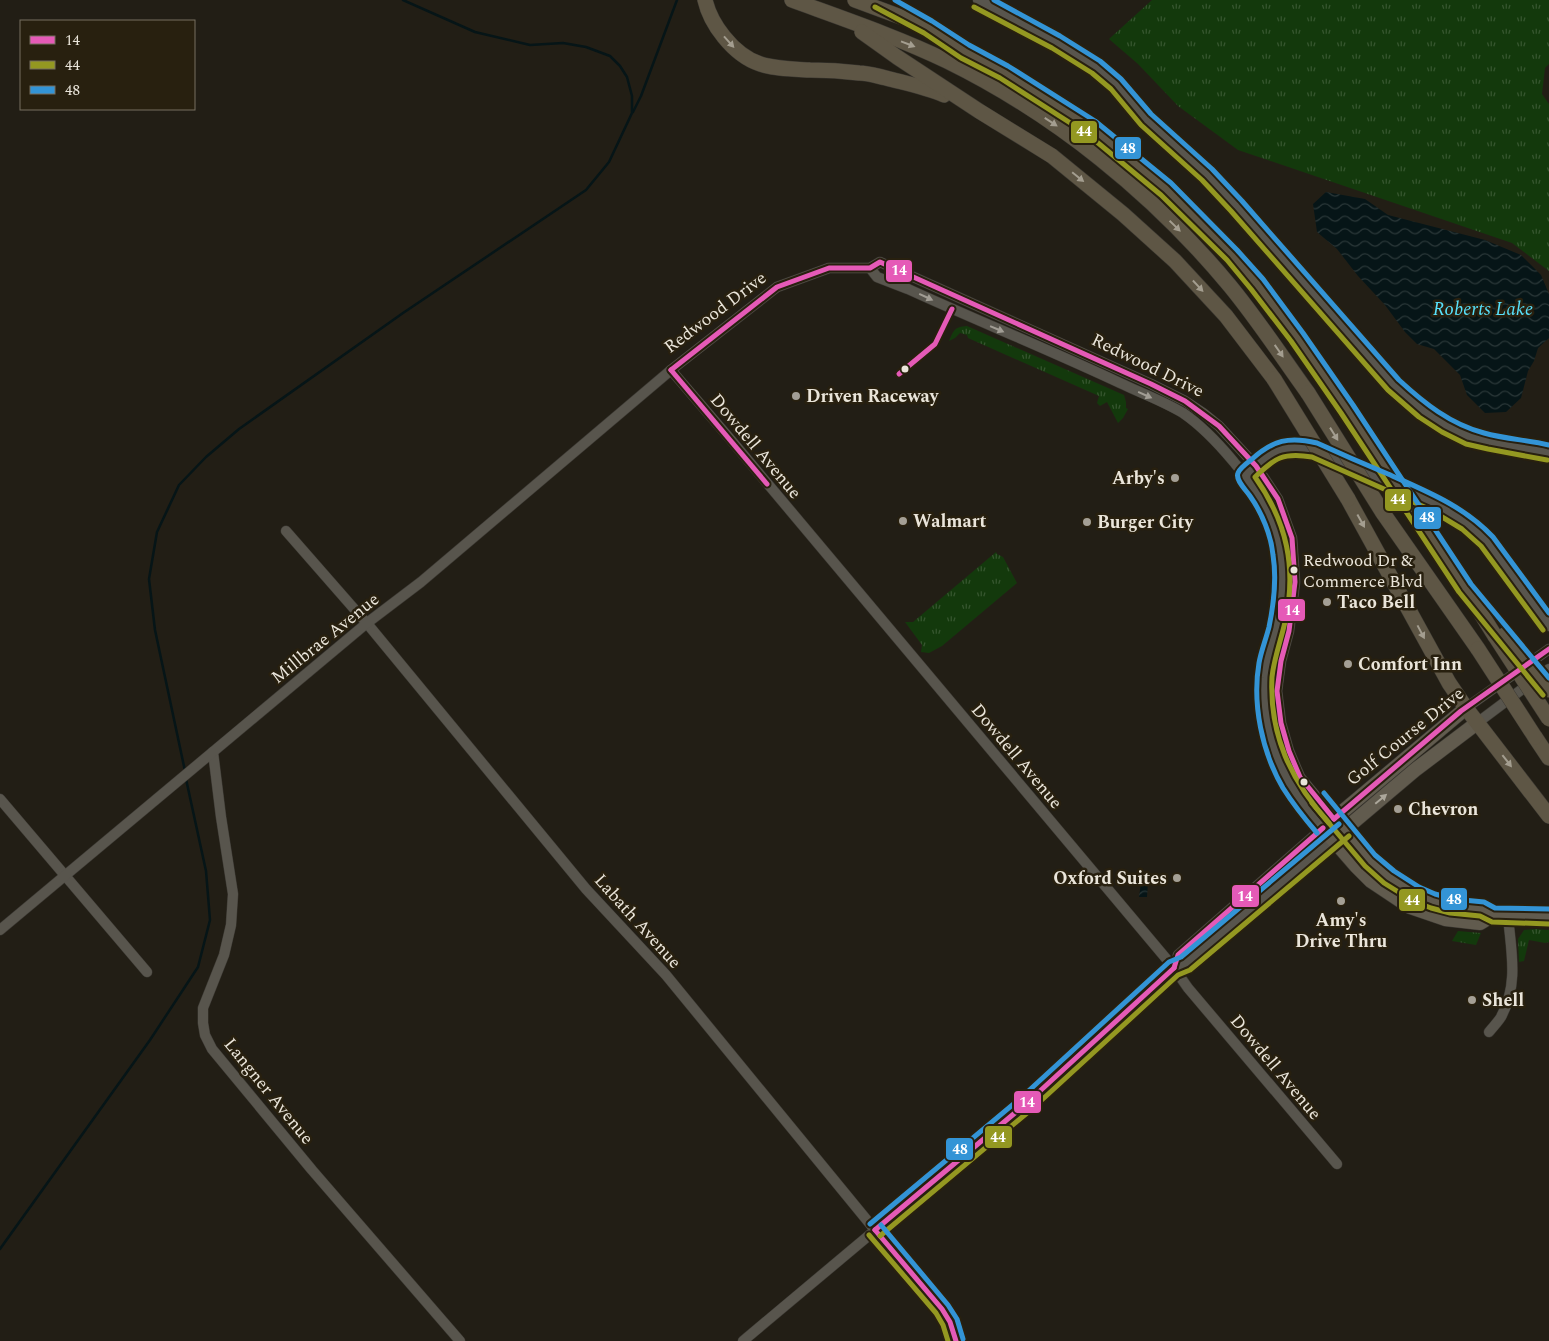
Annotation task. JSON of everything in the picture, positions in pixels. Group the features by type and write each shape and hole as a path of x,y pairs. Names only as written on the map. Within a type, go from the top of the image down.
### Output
{"highway":[{"path":"704,0 714,22 732,46 757,63 778,69 862,73 935,91 979,111"},
{"path":"792,0 915,46 976,76 1030,108 1084,146 1185,236 1249,310 1308,393 1383,513 1478,649 1549,758"},
{"path":"855,0 928,27"},
{"path":"879,0 1004,72 1090,128 1166,189 1232,255 1297,337 1347,409 1426,532 1498,634 1549,719"},
{"path":"846,21 979,111 1052,156 1123,214 1175,261 1226,316 1274,379 1348,499 1449,683 1477,723 1549,816"},
{"path":"1498,634 1549,690"}],"main road":[{"name":"Golf Course Drive","path":"1333,833 1334,819 1466,708"},
{"name":"Golf Course Drive","path":"1333,833 1477,723"},
{"name":"Redwood Drive","path":"1333,833 1370,860 1389,877 1406,888 1433,901 1452,906 1482,909 1493,915 1549,917"}],"street":[{"path":"978,0 1056,42 1096,67 1116,84 1146,119 1207,175 1237,206 1394,386 1414,404 1438,422 1480,440 1549,453"},
{"name":"Redwood Drive","path":"670,370 777,287 829,268 870,268 880,262 1151,384 1185,401 1203,413 1219,426 1256,466 1278,499 1292,538 1295,582 1289,631 1281,662 1277,691 1281,723 1289,751 1300,777 1334,819"},
{"name":"Redwood Drive","path":"870,268 878,277 908,288 1183,413 1203,428 1245,476 1258,492 1269,511 1277,533 1283,570 1282,598 1265,677 1268,725 1277,758 1297,796 1333,833"},
{"name":"Millbrae Avenue","path":"0,930 367,623 421,582 670,370"},
{"name":"Dowdell Avenue","path":"670,370 731,440 1337,1164"},
{"path":"1245,476 1271,454 1281,449 1295,447 1314,450 1438,504 1476,529 1487,541 1549,626"},
{"name":"Labath Avenue","path":"286,531 367,623 586,889 666,975 942,1309 950,1322 956,1341"},
{"path":"1279,542 1292,538"},
{"path":"1276,628 1289,631"},
{"name":"Golf Course Drive","path":"1466,708 1549,648"},
{"name":"Golf Course Drive","path":"1477,723 1549,669"},
{"path":"1268,725 1281,723"},
{"name":"Langner Avenue","path":"213,752 221,818 233,882 233,894 231,926 224,955 203,1008 202,1023 205,1035 212,1049 312,1170 460,1341"},
{"path":"0,799 147,972"},
{"path":"743,1341 1028,1102 1174,968 1178,955 1333,833"},
{"path":"1489,1032 1500,1018 1509,1000 1514,973 1508,916"}],"green space":[{"path":"1152,0 1549,0 1549,64 1545,68 1542,94 1549,104 1549,271 1512,243 1238,150 1178,106 1138,64 1109,39"},
{"path":"967,326 1124,395 1126,408 1128,409 1118,423 1107,402 1100,406 1097,403 1099,396 968,338 967,335 960,333 949,341 955,330 959,327"},
{"path":"996,552 1003,557 1017,583 942,646 929,653 921,652 922,645 905,622 913,622"},
{"path":"1524,930 1549,930 1549,942 1529,940 1524,961 1519,962 1518,939"},
{"path":"1458,931 1481,933 1476,945 1452,941"}],"water":[{"name":"Roberts Lake","path":"1326,192 1365,199 1388,215 1485,240 1521,255 1541,275 1549,294 1549,338 1538,348 1534,361 1528,371 1521,398 1506,412 1485,413 1467,395 1460,375 1434,349 1417,344 1405,332 1385,305 1358,276 1337,249 1317,232 1313,204"},
{"path":"1141,883 1148,883 1147,897 1139,897"}],"waterway":[{"path":"185,771 155,630 149,579 157,532 179,485 206,457 239,429 403,313 586,190 609,162 632,113 632,96 627,77 610,56 586,47 563,43 530,45 475,32 403,0"},
{"path":"633,112 641,96 677,0"},
{"path":"0,1249 150,1040 198,967 210,920 206,871 186,779"}],"transit line":[{"name":"48","path":"895,0 969,45 1008,66 1095,121 1171,183 1237,250 1263,279 1303,333 1353,405 1471,584 1549,678"},
{"name":"48","path":"994,0 1060,36 1100,61 1121,79 1151,114 1212,169 1242,201 1399,380 1418,397 1438,412 1472,429 1500,437 1549,445"},
{"name":"44","path":"875,7 924,33 961,58 1000,78 1086,133 1161,195 1227,260 1291,341 1341,413 1459,592 1543,695"},
{"name":"44","path":"974,7 1052,48 1092,73 1111,89 1141,125 1202,180 1231,211 1388,390 1419,417 1442,432 1466,444 1547,460"},
{"name":"14","path":"671,370 777,287 829,268 870,268 880,262 1185,401 1219,426 1256,466 1278,499 1292,538 1295,582 1289,631 1281,661 1277,691 1281,723 1289,751 1300,777 1334,819"},
{"name":"14","path":"899,374 935,344 952,309"},
{"name":"14","path":"671,370 767,484"},
{"name":"48","path":"1317,833 1283,788 1269,759 1260,727 1257,679 1272,609 1275,582 1274,564 1272,547 1265,524 1250,496 1238,479 1237,476 1240,469 1259,453 1274,444 1290,440 1307,441 1317,443 1430,493 1470,516 1493,537 1549,613"},
{"name":"44","path":"1329,823 1293,774 1285,756 1274,718 1272,677 1285,622 1290,583 1289,564 1282,528 1275,511 1255,477 1262,470 1274,461 1286,456 1312,457 1429,509 1462,529 1481,546 1543,630"},
{"name":"14","path":"1334,819 1461,711 1549,649"},
{"name":"48","path":"1324,793 1375,855 1394,871 1419,887 1453,899 1484,902 1495,908 1549,909"},
{"name":"44","path":"1312,803 1365,866 1384,883 1413,901 1450,913 1480,916 1492,922 1549,924"},
{"name":"48","path":"870,1224 1023,1096 1169,962 1181,957 1339,824"},
{"name":"14","path":"1174,968 1178,955 1323,828"},
{"name":"44","path":"880,1236 1033,1108 1178,975 1190,970 1349,836"},
{"name":"14","path":"875,1230 1028,1102 1174,968"},
{"name":"48","path":"881,1225 948,1305 957,1319 963,1339"},
{"name":"14","path":"875,1230 942,1309 950,1322 956,1341"},
{"name":"44","path":"869,1235 936,1313 943,1325 948,1341"}],"place":[{"name":"Driven Raceway","path":"796,396"},
{"name":"Arby's","path":"1175,478"},
{"name":"Walmart","path":"903,521"},
{"name":"Burger City","path":"1087,522"},
{"name":"Redwood Dr & Commerce Blvd","path":"1294,570"},
{"name":"Taco Bell","path":"1327,602"},
{"name":"Comfort Inn","path":"1348,664"},
{"name":"Chevron","path":"1398,809"},
{"name":"Oxford Suites","path":"1177,878"},
{"name":"Amy's Drive Thru","path":"1341,901"},
{"name":"Shell","path":"1472,1000"}]}
